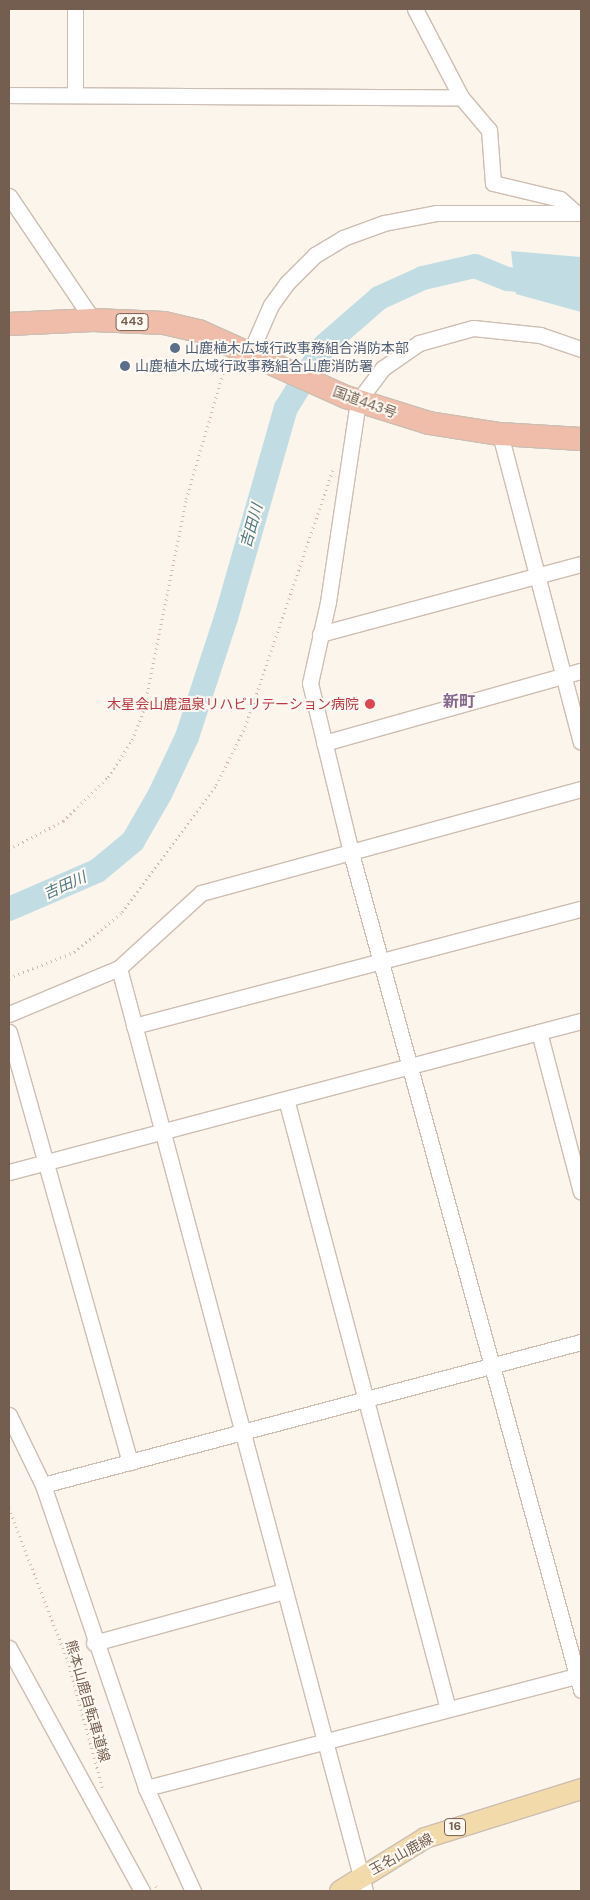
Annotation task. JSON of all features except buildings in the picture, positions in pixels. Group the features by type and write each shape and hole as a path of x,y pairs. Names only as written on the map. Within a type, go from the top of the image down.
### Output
{"highway":[{"name":"国道443号","path":"9,324 93,320 164,324 241,349 352,399 429,423 500,434 581,439"}],"main road":[{"name":"玉名山鹿線","path":"340,1891 362,1884 425,1838 581,1789"}],"street":[{"path":"75,9 76,95"},
{"path":"415,9 461,97 489,130 492,183 560,199 577,212"},
{"path":"9,94 461,97"},
{"path":"9,196 93,320"},
{"path":"241,349 287,283 315,255 343,238 384,223 437,213 577,212"},
{"path":"146,1788 448,1710 580,1680 351,853 310,683 320,634 352,399 383,368 419,343 473,328 540,335 581,349"},
{"path":"500,434 581,742"},
{"path":"320,634 581,564"},
{"path":"324,743 581,671"},
{"path":"9,1014 118,968 201,893 581,789"},
{"path":"134,1026 581,909"},
{"path":"118,968 362,1884"},
{"path":"9,1172 581,1021"},
{"path":"9,1032 48,1162 130,1462"},
{"path":"539,1032 581,1192"},
{"path":"286,1099 448,1710"},
{"path":"43,1485 581,1342"},
{"path":"9,1415 43,1485 94,1643 146,1788 193,1891"},
{"path":"94,1643 284,1591"},
{"path":"9,1648 148,1888"}],"path":[{"path":"9,849 62,821 108,777 132,740 144,708 186,499 241,349"},
{"path":"9,978 74,952 122,912 216,786 245,727 334,463"},
{"name":"熊本山鹿自転車道線","path":"9,1508 68,1661 104,1793"},
{"path":"148,1888 160,1891"}],"water":[{"path":"511,251 581,257 581,312 516,294"}],"waterway":[{"name":"吉田川","path":"9,909 97,871 133,841 160,794 187,737 226,618 286,408 325,345 379,298 423,278 475,266 508,279 571,287 581,292"}],"place":[{"name":"山鹿植木広域行政事務組合消防本部","path":"175,348"},
{"name":"山鹿植木広域行政事務組合山鹿消防署","path":"125,366"},
{"name":"木星会山鹿温泉リハビリテーション病院","path":"370,704"}],"district":[{"name":"新町","path":"459,702"}]}
